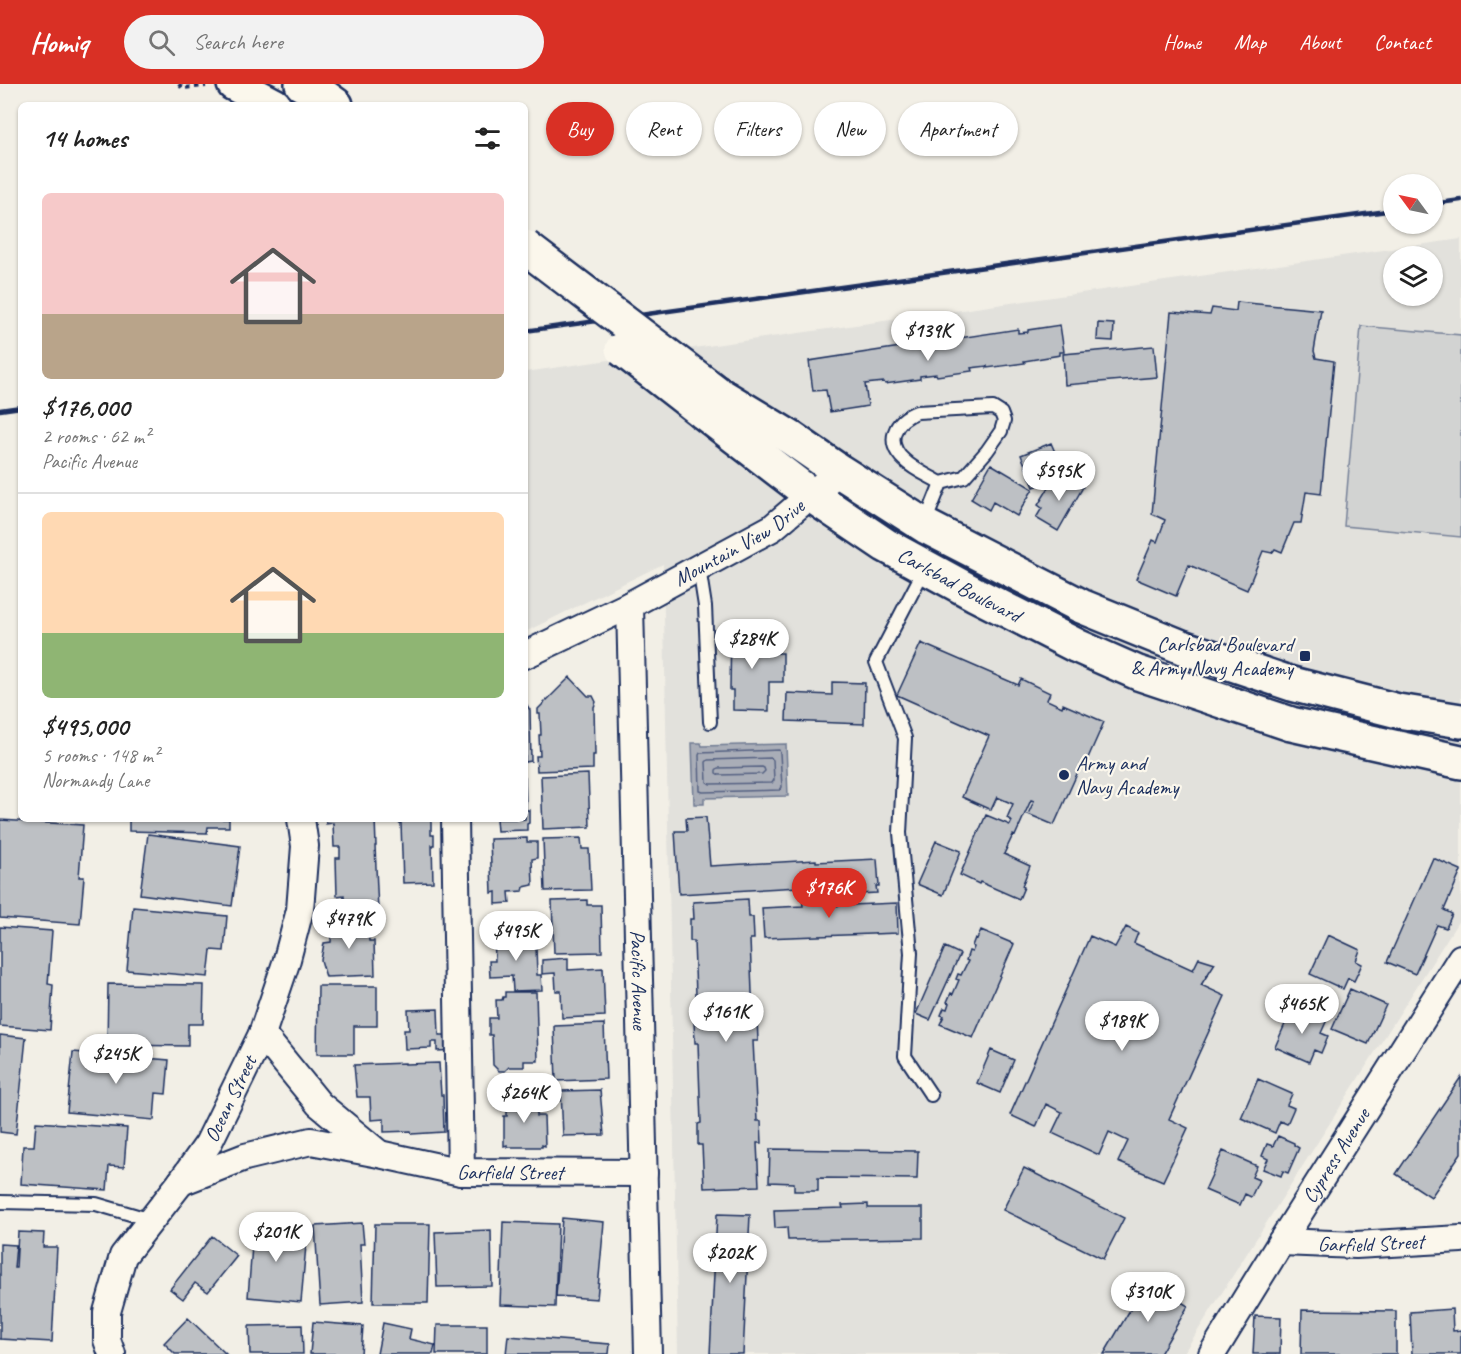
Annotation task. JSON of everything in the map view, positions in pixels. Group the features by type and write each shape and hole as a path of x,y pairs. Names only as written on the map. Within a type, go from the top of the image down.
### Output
{"main road":[{"path":"225,84 267,102"},
{"path":"302,84 332,102"},
{"name":"Carlsbad Boulevard","path":"528,250 710,402 811,495 885,545 925,567 1077,646 1138,674 1291,724 1461,762"},
{"name":"Carlsbad Boulevard","path":"528,277 710,402 791,438 924,525 1081,606 1182,647 1292,684 1398,711 1461,721"}],"street":[{"name":"Mountain View Drive","path":"630,605 772,528 839,471"},
{"path":"528,654 630,605"},
{"name":"Pacific Avenue","path":"630,605 648,1354"},
{"name":"Ocean Street","path":"112,1354 107,1340 107,1312 123,1256 208,1144 262,1034 286,963 300,910 305,846 301,822"},
{"path":"455,822 460,1172"},
{"name":"Cypress Avenue","path":"1212,1354 1461,958"},
{"name":"Garfield Street","path":"262,1034 319,1104 380,1154"},
{"name":"Garfield Street","path":"181,1182 245,1157 311,1141 460,1172 644,1173"},
{"name":"Garfield Street","path":"1281,1242 1356,1245 1461,1239"}],"lane":[{"path":"993,408 1001,413 1004,421 1001,431 987,451 964,477 941,483 903,460 895,447 894,437 897,425 906,416 917,412 993,408"},
{"path":"924,525 941,483"},
{"path":"925,567 876,662 905,738 900,833 911,953 905,1056 931,1095"},
{"path":"699,568 705,606 710,722"},
{"path":"0,1202 96,1204 151,1220"}],"path":[{"path":"179,84 182,88 225,84"}],"shaded area":[{"name":"Army and Navy Academy","path":"1461,239 1461,917 1183,1354 678,1354 663,564 528,631 528,372 1383,250 1383,306 1443,306 1443,246 1412,246"},
{"path":"1361,326 1461,335 1461,537 1344,526"}],"water":[{"path":"692,743 701,743 702,746 786,744 788,796 704,798 704,804 694,804"}],"building":[{"path":"1237,302 1321,310 1314,351 1316,358 1334,361 1321,494 1306,492 1301,523 1294,523 1282,552 1275,549 1272,553 1263,551 1247,590 1189,565 1176,596 1136,579 1153,540 1157,542 1165,520 1152,514 1171,312 1210,315 1212,308 1236,311"},
{"path":"1098,323 1114,324 1113,341 1097,340"},
{"path":"1060,325 1064,352 1060,352 1060,355 1024,361 1025,363 971,368 972,371 920,376 920,379 885,384 884,382 865,384 868,406 830,412 826,390 813,391 809,361 1018,329 1018,333 1028,332 1028,330"},
{"path":"1154,346 1157,377 1065,385 1063,354"},
{"path":"1051,443 1058,459 1055,461 1058,469 1047,473 1051,481 1034,487 1021,455"},
{"path":"991,464 1033,489 1017,516 993,502 989,510 971,499"},
{"path":"1061,474 1083,487 1058,531 1036,518 1042,508 1038,505 1051,484 1054,486"},
{"path":"731,627 761,627 761,653 783,653 783,682 769,682 769,711 733,710 733,690 730,690"},
{"path":"921,643 1018,685 1021,679 1050,693 1047,700 1062,707 1063,704 1104,722 1084,767 1081,765 1054,825 1028,814 1034,801 1031,800 1015,836 1013,835 1004,854 1030,866 1019,899 960,875 986,815 1010,825 1012,821 1007,818 1013,804 997,797 991,810 962,797 989,736 897,695"},
{"path":"570,677 588,696 593,696 596,702 593,769 537,771 536,756 540,756 539,735 541,735 538,709"},
{"path":"832,682 865,683 864,724 786,721 787,693 832,695"},
{"path":"528,707 530,710 531,761 528,762"},
{"path":"588,774 590,827 543,829 541,776"},
{"path":"529,810 529,823 527,830 497,831 496,822 528,822"},
{"path":"706,817 710,866 877,859 879,886 876,886 877,893 838,895 838,891 831,891 831,888 816,888 816,886 679,894 675,831 687,831 686,818"},
{"path":"0,820 83,825 79,877 84,877 80,924 0,918"},
{"path":"129,822 229,822 229,827 208,827 207,833 129,831"},
{"path":"326,822 375,822 378,910 344,912 344,895 337,896 336,858 340,858 340,847 334,847 333,823 326,824"},
{"path":"431,822 431,835 434,835 433,882 403,883 401,823 399,823"},
{"path":"148,834 240,846 232,906 140,894"},
{"path":"527,838 527,842 537,842 537,858 532,859 533,885 524,887 523,891 509,892 510,903 496,904 496,892 492,893 490,839"},
{"path":"581,838 582,849 589,849 591,890 545,891 543,839"},
{"path":"936,841 961,851 943,895 917,884"},
{"path":"1433,858 1461,871 1444,910 1452,914 1446,928 1437,925 1415,974 1387,962"},
{"path":"827,896 828,906 897,903 898,933 764,938 762,908 803,906 802,898"},
{"path":"748,899 749,917 753,917 754,939 750,939 753,1019 757,1019 758,1041 753,1041 757,1121 761,1121 762,1143 757,1143 759,1186 704,1188 702,1145 698,1145 698,1124 701,1123 698,1043 695,1043 694,1021 697,1021 694,941 690,941 690,919 694,919 693,902"},
{"path":"587,900 587,905 601,905 602,952 554,953 552,901"},
{"path":"133,907 227,916 224,951 211,950 208,977 127,970"},
{"path":"368,919 369,941 374,941 375,975 326,977 321,960 324,943 331,942 332,920"},
{"path":"0,927 52,931 48,984 53,985 50,1030 0,1026"},
{"path":"1126,927 1138,933 1134,943 1193,970 1199,958 1215,963 1201,985 1225,996 1169,1119 1188,1128 1163,1181 1118,1162 1128,1141 1109,1132 1099,1155 1052,1133 1062,1112 1046,1104 1036,1127 1010,1115 1090,936 1115,947"},
{"path":"981,930 1014,944 973,1038 940,1024 944,1016 941,1015 944,1008 947,1009 949,1003 947,1002 959,980 956,979 958,974 961,975 968,961 966,960 969,951 972,952 975,938 977,939"},
{"path":"494,932 523,932 524,948 536,947 537,975 541,975 542,990 513,991 512,976 490,977 489,961 495,961"},
{"path":"1328,935 1360,950 1356,961 1362,964 1354,981 1348,978 1343,989 1310,974"},
{"path":"945,947 960,954 930,1020 916,1014"},
{"path":"568,958 568,970 603,968 605,1016 562,1018 561,991 556,991 555,973 542,974 542,960"},
{"path":"108,984 204,985 203,1024 188,1024 188,1046 107,1045"},
{"path":"318,986 377,986 377,1026 354,1026 354,1054 317,1054"},
{"path":"1350,989 1386,1005 1368,1044 1332,1029"},
{"path":"505,992 536,992 538,1061 524,1061 524,1067 509,1067 505,1071 499,1071 493,1065 489,1018 497,1018 496,1000 502,1000"},
{"path":"1292,1008 1326,1022 1321,1033 1328,1036 1321,1053 1314,1050 1309,1062 1275,1047"},
{"path":"438,1009 439,1035 455,1035 456,1050 437,1051 437,1042 431,1042 431,1048 405,1049 404,1030 409,1030 408,1010"},
{"path":"604,1024 606,1079 556,1081 554,1026"},
{"path":"0,1035 26,1038 16,1134 0,1132"},
{"path":"991,1050 1014,1060 1000,1093 977,1083"},
{"path":"73,1052 169,1060 166,1094 156,1093 154,1120 67,1112"},
{"path":"439,1063 444,1132 412,1134 411,1131 384,1132 384,1119 371,1120 370,1097 357,1097 354,1065"},
{"path":"1461,1077 1461,1153 1431,1197 1396,1174"},
{"path":"1258,1079 1292,1094 1287,1105 1294,1108 1287,1124 1280,1121 1275,1133 1241,1118"},
{"path":"600,1090 604,1135 563,1136 561,1091"},
{"path":"516,1096 537,1098 537,1116 544,1116 545,1146 504,1146 504,1116 507,1116 507,1098 516,1098"},
{"path":"36,1122 127,1128 124,1167 109,1166 107,1190 21,1184 23,1146 34,1146"},
{"path":"1278,1136 1294,1143 1299,1148 1288,1173 1283,1171 1281,1176 1263,1169 1268,1159 1262,1156 1267,1144 1273,1146"},
{"path":"770,1149 918,1151 917,1179 818,1178 818,1191 794,1191 794,1183 769,1182"},
{"path":"1223,1151 1257,1166 1252,1177 1259,1180 1251,1197 1245,1194 1240,1205 1205,1190"},
{"path":"1024,1168 1124,1218 1103,1259 1003,1210"},
{"path":"868,1204 868,1208 923,1208 923,1238 788,1240 787,1227 775,1228 774,1210 843,1208 842,1205"},
{"path":"717,1214 750,1215 743,1354 710,1354"},
{"path":"562,1218 604,1222 597,1299 556,1296"},
{"path":"254,1220 295,1223 293,1244 306,1245 301,1302 248,1297"},
{"path":"503,1222 558,1224 555,1307 500,1305"},
{"path":"362,1223 364,1244 360,1244 363,1302 320,1305 315,1226"},
{"path":"375,1224 430,1224 428,1303 373,1303"},
{"path":"491,1230 492,1286 437,1287 435,1232"},
{"path":"18,1232 44,1233 43,1247 57,1247 52,1342 0,1339 0,1244 16,1245 14,1268 16,1268"},
{"path":"212,1236 237,1256 208,1292 195,1283 183,1299 170,1289"},
{"path":"1147,1281 1188,1306 1160,1354 1104,1354"},
{"path":"1452,1309 1453,1331 1461,1330 1461,1354 1412,1354 1410,1312"},
{"path":"1302,1310 1396,1311 1396,1354 1301,1354"},
{"path":"1255,1316 1281,1317 1280,1354 1253,1354"},
{"path":"188,1318 226,1354 175,1354 164,1343"},
{"path":"313,1322 363,1326 361,1354 310,1354"},
{"path":"383,1323 411,1329 409,1339 435,1345 433,1354 377,1354"},
{"path":"302,1325 303,1354 250,1354 249,1326"},
{"path":"437,1325 487,1325 487,1354 436,1354"},
{"path":"508,1336 610,1344 609,1354 506,1354"}],"railway":[{"path":"1443,202 1461,200"},
{"path":"528,331 1383,212"},
{"path":"0,410 18,407"}],"place":[{"name":"Carlsbad Boulevard & Army Navy Academy","path":"1305,656"},
{"name":"Army and Navy Academy","path":"1064,775"}]}
